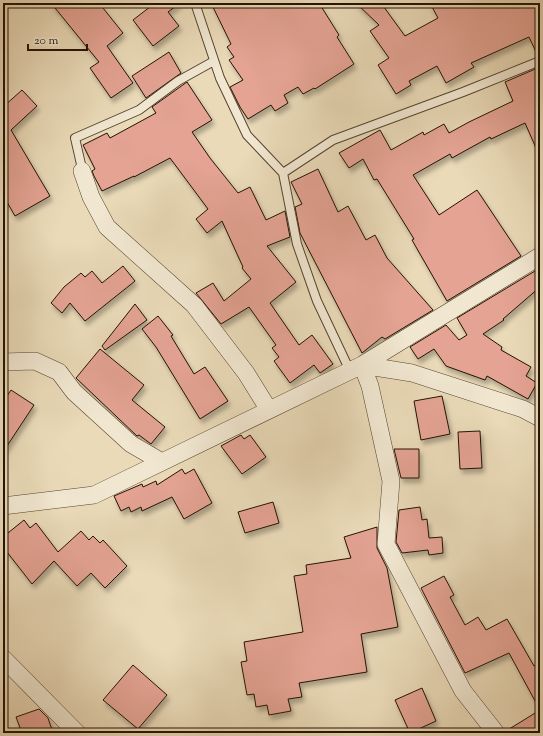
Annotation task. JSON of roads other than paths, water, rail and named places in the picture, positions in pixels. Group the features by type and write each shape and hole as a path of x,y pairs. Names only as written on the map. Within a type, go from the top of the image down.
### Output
{"street":[{"path":"83,174 97,210 107,227 194,305 246,373 269,410"},
{"path":"3,506 94,495 356,368 540,256"},
{"path":"3,362 34,361 59,372 74,392 131,444 162,462"},
{"path":"356,368 412,373 523,409 540,418"},
{"path":"356,368 370,386 391,481 386,544 463,691 496,733"},
{"path":"3,658 77,733"}],"lane":[{"path":"195,3 220,78 247,136 283,173 297,244 309,280 317,301 356,368"},
{"path":"83,174 75,138 139,110 178,81 214,61"},
{"path":"283,173 333,140 540,61"}]}
